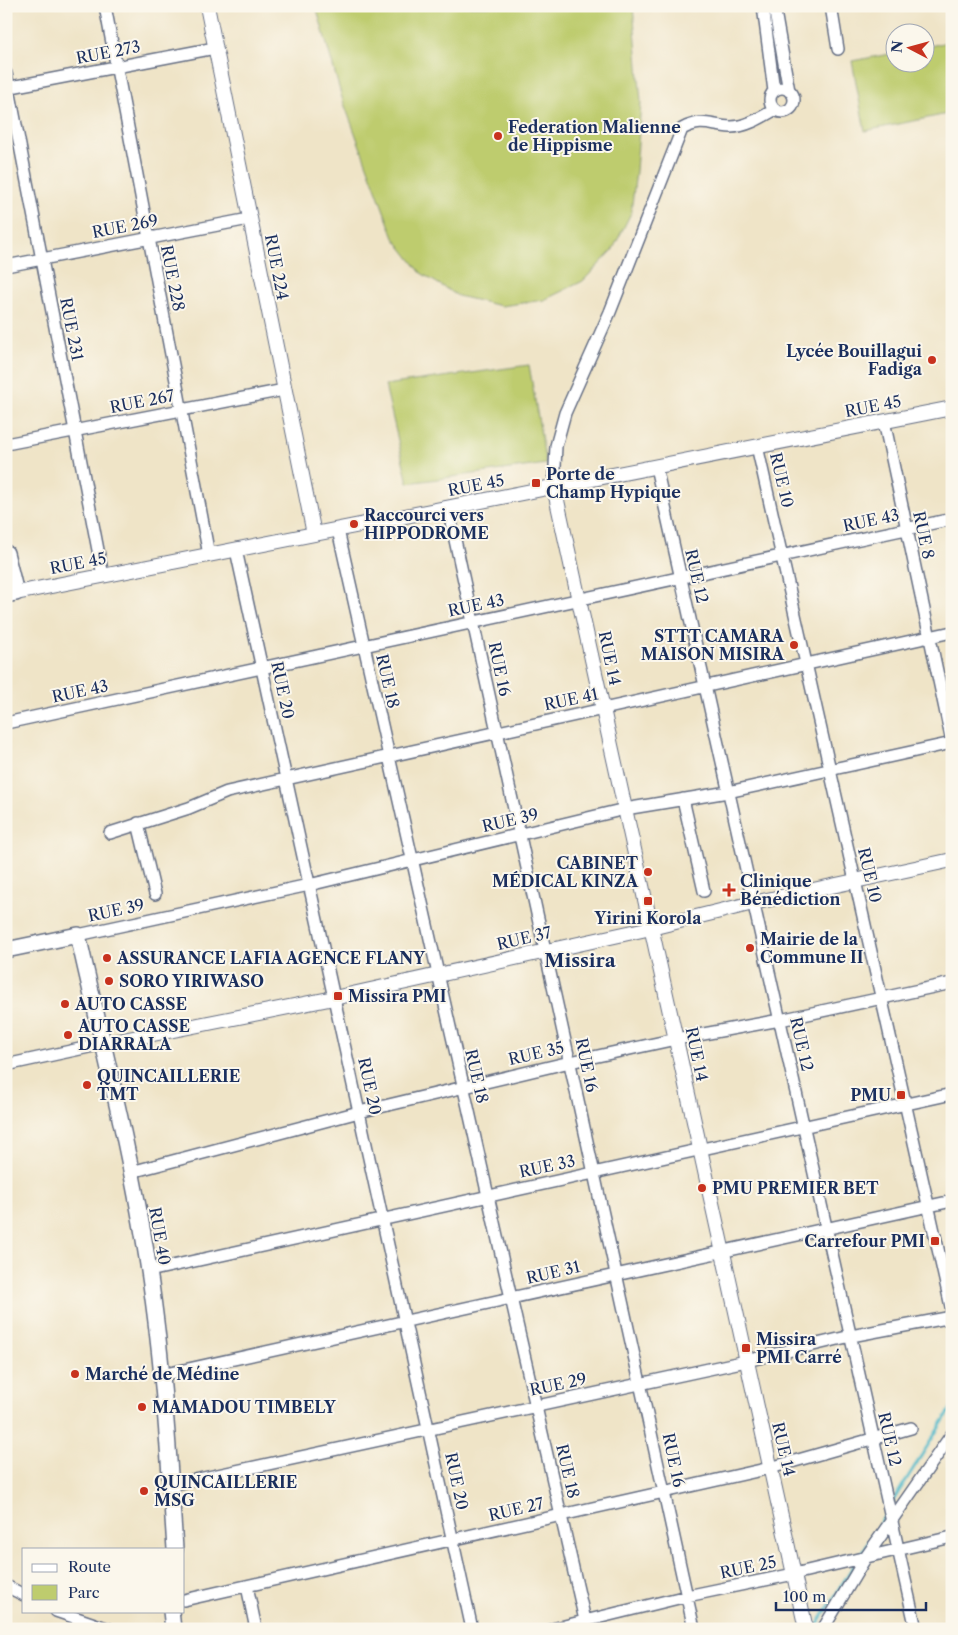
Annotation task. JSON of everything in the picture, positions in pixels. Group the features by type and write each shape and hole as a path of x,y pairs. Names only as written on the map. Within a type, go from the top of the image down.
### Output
{"main road":[{"path":"6,553 11,594"},
{"path":"6,950 73,936"},
{"name":"RUE 40","path":"73,936 98,1045 131,1172 149,1271 171,1485 174,1548"},
{"name":"RUE 40","path":"98,1045 141,1274 152,1378 166,1548"},
{"path":"171,1612 173,1629"},
{"path":"181,1612 182,1629"}],"street":[{"name":"RUE 228","path":"105,6 210,555"},
{"name":"RUE 224","path":"207,6 314,534"},
{"path":"764,6 774,91 770,100 771,106 779,112 789,110 794,100 789,91 774,6"},
{"path":"831,6 838,49"},
{"name":"RUE 273","path":"8,88 215,48"},
{"name":"RUE 231","path":"6,73 102,576"},
{"path":"774,91 784,89 789,91"},
{"path":"554,487 556,446 566,413 610,312 682,129 693,123 732,127 752,122 774,110"},
{"name":"RUE 269","path":"6,266 249,219"},
{"name":"RUE 267","path":"6,444 284,390"},
{"name":"RUE 45","path":"11,594 952,408"},
{"name":"RUE 8","path":"884,421 952,743"},
{"name":"RUE 10","path":"757,446 952,1311"},
{"name":"RUE 12","path":"656,466 916,1629"},
{"name":"RUE 14","path":"554,487 806,1629"},
{"name":"RUE 16","path":"448,508 694,1629"},
{"name":"RUE 43","path":"6,723 952,519"},
{"name":"RUE 18","path":"338,530 511,1298 587,1625"},
{"name":"RUE 20","path":"236,550 472,1629"},
{"name":"RUE 41","path":"110,833 189,808 227,792 952,632"},
{"name":"RUE 39","path":"73,936 309,885 625,809 728,792 952,743"},
{"path":"683,799 704,891"},
{"path":"138,823 155,894"},
{"name":"RUE 37","path":"98,1045 334,998 952,860"},
{"name":"RUE 35","path":"131,1172 463,1086 676,1039 780,1020 952,983"},
{"path":"6,1065 98,1045"},
{"name":"RUE 33","path":"149,1271 952,1094"},
{"name":"RUE 31","path":"161,1375 952,1201"},
{"name":"RUE 29","path":"171,1485 746,1361 851,1336 952,1316"},
{"name":"RUE 27","path":"185,1600 770,1468 911,1428"},
{"path":"823,1629 866,1557 952,1434"},
{"name":"RUE 25","path":"552,1629 587,1625 687,1596 794,1574 952,1537"},
{"path":"6,1586 22,1594"},
{"path":"247,1586 256,1629"},
{"path":"59,1612 109,1629"}],"green space":[{"name":"Federation Malienne de Hippisme","path":"316,6 633,6 641,102 636,171 631,213 612,251 583,281 544,300 501,306 458,296 421,273 394,238 342,98"},
{"path":"947,42 952,64 952,113 865,131 852,61 886,55 886,72 936,72 936,45"},
{"path":"529,365 546,464 408,483 385,385"}],"waterway":[{"path":"891,1504 952,1407"},
{"path":"860,1556 887,1512"},
{"path":"815,1629 855,1563"}],"place":[{"name":"Federation Malienne de Hippisme","path":"498,136"},
{"name":"Lycée Bouillagui Fadiga","path":"932,360"},
{"name":"Porte de Champ Hypique","path":"536,483"},
{"name":"Raccourci vers HIPPODROME","path":"354,524"},
{"name":"STTT CAMARA MAISON MISIRA","path":"794,645"},
{"name":"CABINET MÉDICAL KINZA","path":"648,872"},
{"name":"Clinique Bénédiction","path":"729,890"},
{"name":"Yirini Korola","path":"648,901"},
{"name":"Mairie de la Commune II","path":"750,948"},
{"name":"ASSURANCE LAFIA AGENCE FLANY","path":"107,958"},
{"name":"SORO YIRIWASO","path":"109,981"},
{"name":"Missira PMI","path":"338,996"},
{"name":"AUTO CASSE","path":"65,1004"},
{"name":"AUTO CASSE DIARRALA","path":"68,1035"},
{"name":"QUINCAILLERIE TMT","path":"87,1085"},
{"name":"PMU","path":"901,1095"},
{"name":"PMU PREMIER BET","path":"702,1188"},
{"name":"Carrefour PMI","path":"935,1241"},
{"name":"Missira PMI Carré","path":"746,1348"},
{"name":"Marché de Médine","path":"75,1374"},
{"name":"MAMADOU TIMBELY","path":"142,1407"},
{"name":"QUINCAILLERIE MSG","path":"144,1491"}],"district":[{"name":"Missira","path":"580,960"}]}
